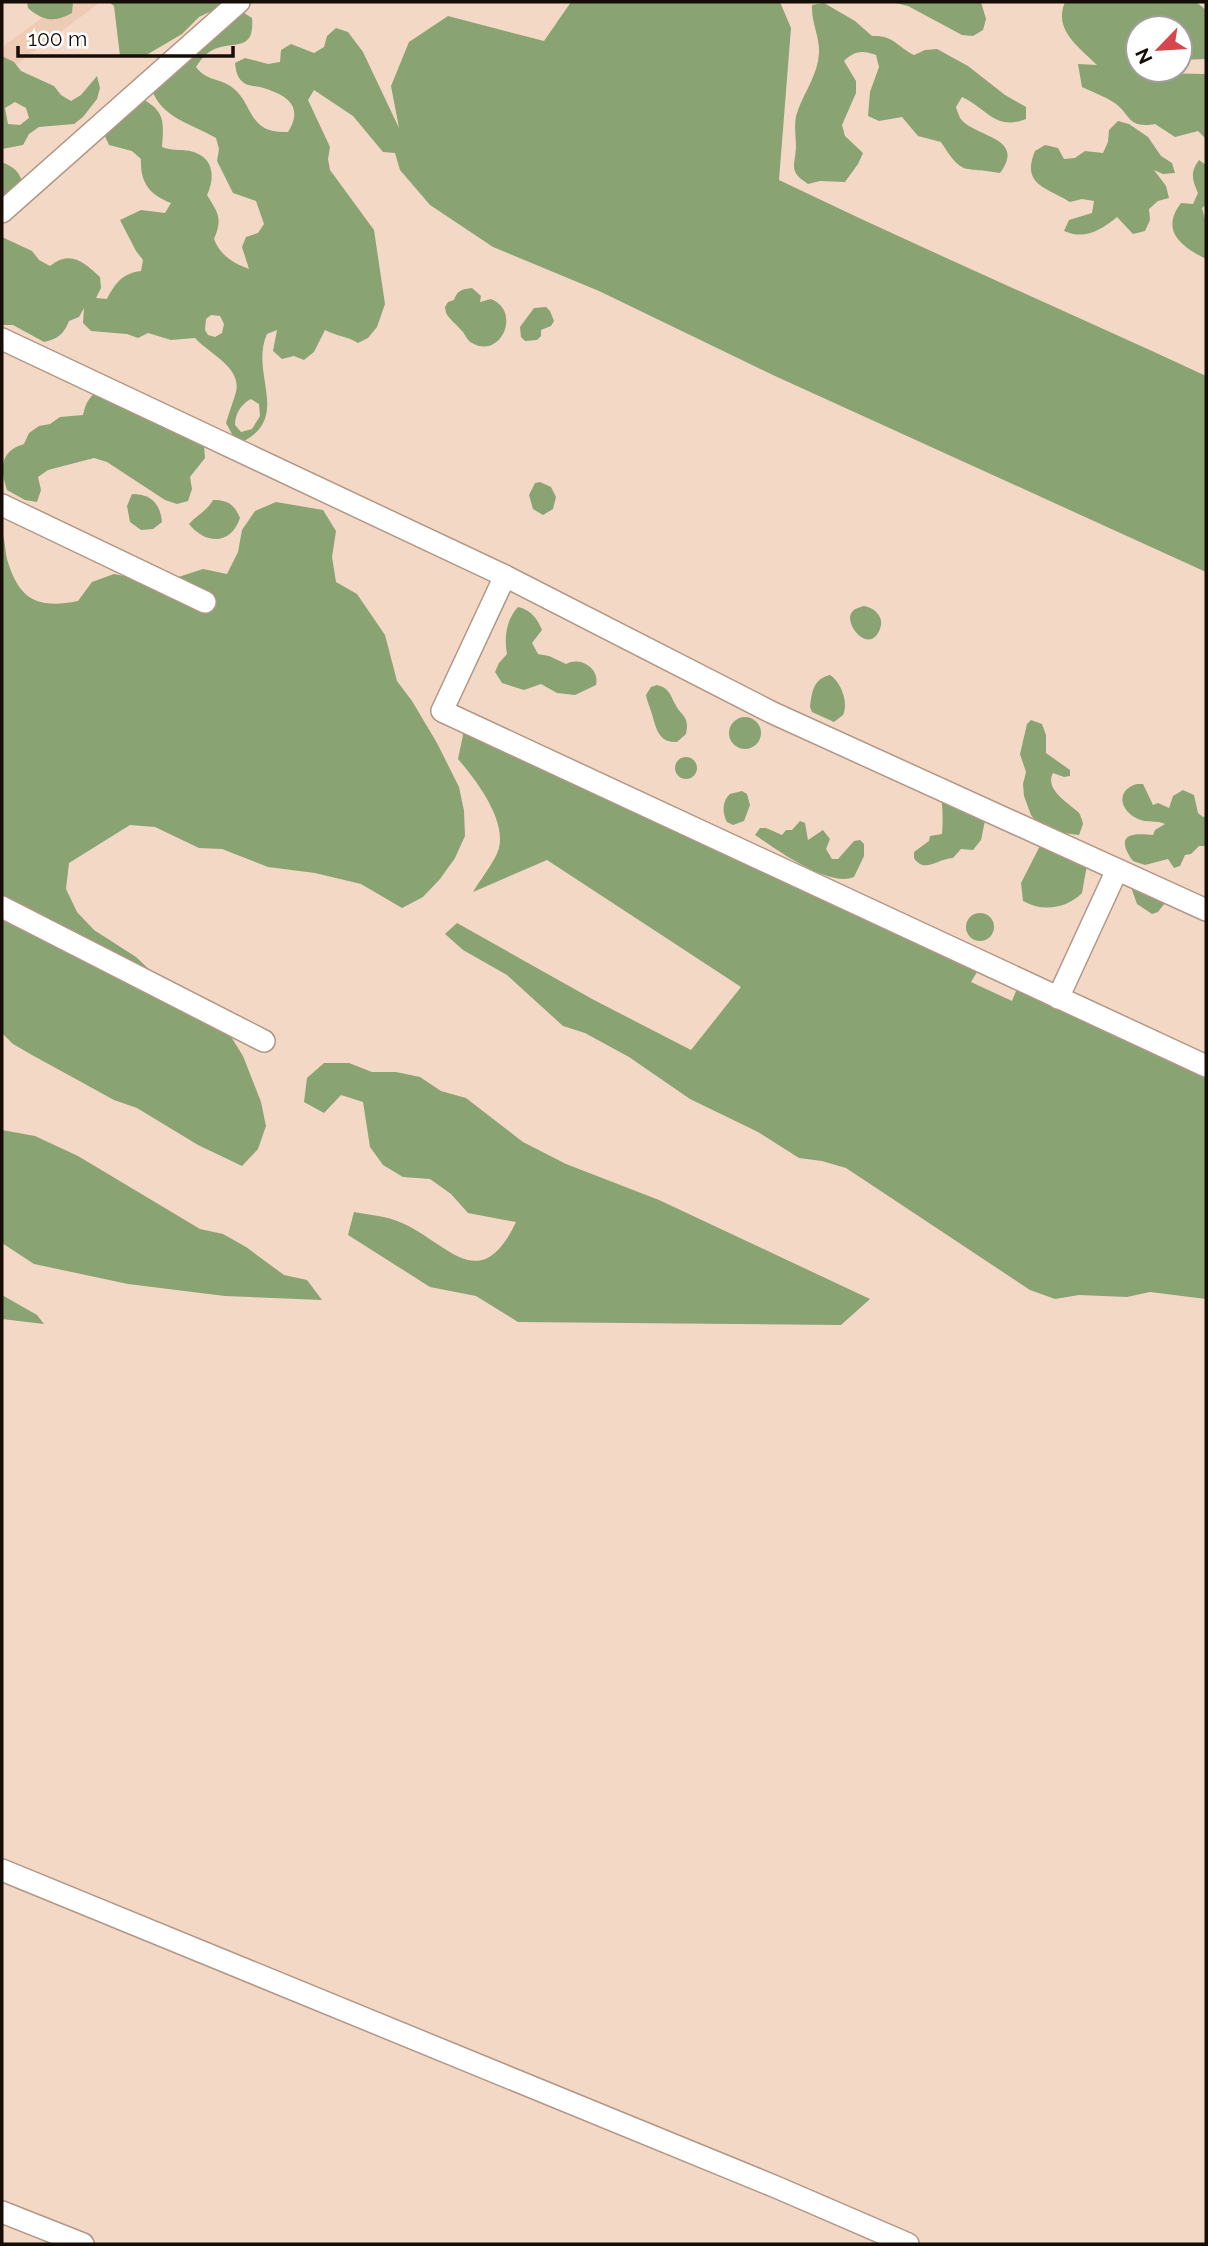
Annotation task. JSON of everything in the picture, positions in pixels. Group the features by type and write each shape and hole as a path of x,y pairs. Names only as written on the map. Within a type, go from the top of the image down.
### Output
{"street":[{"path":"2,212 239,2"},
{"path":"2,339 505,576 773,713 1206,911"},
{"path":"2,505 205,602"},
{"path":"505,576 442,711 1206,1066"},
{"path":"1058,998 1117,870"},
{"path":"2,907 264,1041"},
{"path":"2,1870 776,2187 908,2244"},
{"path":"2,2212 83,2244"}],"shaded area":[{"path":"64,2 101,2 2,75 2,47"}],"green space":[{"path":"27,2 73,2 72,13 60,18 44,18 28,8"},
{"path":"109,2 223,2 220,7 199,17 182,34 143,57 120,56 114,6"},
{"path":"571,2 780,2 791,28 779,180 1206,376 1206,572 775,376 599,291 493,247 430,205 400,170 395,153 383,152 353,116 314,90 308,100 330,147 330,170 374,230 385,304 377,327 368,338 358,343 325,330 314,352 304,360 294,356 282,359 273,351 277,330 267,334 263,364 267,408 264,421 256,433 240,443 232,434 226,423 236,392 234,375 223,361 195,338 171,340 148,333 138,338 127,334 91,331 83,323 84,308 79,317 69,321 60,335 44,342 13,325 2,325 2,237 32,251 39,260 50,266 70,258 82,262 100,277 101,288 96,298 107,299 120,280 141,271 143,260 120,220 141,210 165,213 171,203 147,187 142,174 141,159 132,151 109,145 104,134 139,97 154,107 161,117 162,147 190,151 204,157 208,162 212,174 207,195 219,221 214,239 228,258 249,269 242,247 246,237 258,233 264,224 256,201 233,193 217,161 219,149 216,138 170,114 152,90 241,11 252,18 252,30 246,42 211,51 196,67 204,75 233,88 258,123 275,131 288,132 293,123 293,108 290,102 277,93 247,85 242,81 237,74 235,63 245,58 268,64 280,62 281,50 291,44 314,53 324,47 327,36 336,28 348,32 363,52 399,128 391,86 409,42 448,16 544,41","holes":["211,315 220,316 224,324 222,333 215,337 208,335 205,330 206,319","251,399 259,404 260,416 252,429 241,432 235,425 236,417 239,410"]},
{"path":"891,2 981,2 986,19 983,30 973,36 962,35 908,6"},
{"path":"1065,2 1196,2 1206,10 1206,59 1194,59 1194,14 1124,14 1124,84 1194,84 1194,74 1206,74 1206,139 1198,131 1175,137 1155,124 1134,122 1119,106 1082,87 1078,64 1097,65 1070,37 1062,21"},
{"path":"824,3 855,21 872,36 890,39 914,55 937,49 968,66 1005,95 1026,107 1026,119 1007,122 992,117 962,97 956,107 960,118 967,125 1003,145 1007,152 1007,161 1000,173 960,166 941,142 918,136 902,117 879,121 868,116 870,92 879,67 876,55 862,52 851,55 844,61 856,81 856,93 842,125 845,136 863,153 858,164 845,182 820,181 808,184 798,176 794,168 796,115 814,75 819,53 812,5"},
{"path":"2,56 14,62 21,71 54,86 61,95 71,101 81,95 97,76 100,88 97,99 74,124 39,127 29,134 23,145 2,149","holes":["15,102 26,108 29,118 20,125 8,124 5,108"]},
{"path":"1118,121 1129,124 1148,137 1161,156 1172,163 1175,173 1163,174 1154,170 1166,186 1169,198 1158,201 1149,209 1150,220 1145,231 1133,234 1117,217 1092,233 1078,235 1064,231 1069,220 1092,213 1094,201 1082,199 1070,202 1038,184 1031,171 1035,151 1045,145 1058,148 1064,159 1075,158 1085,151 1103,153 1109,130"},
{"path":"1199,160 1206,165 1206,205 1202,208 1206,223 1206,259 1182,243 1173,230 1175,213 1181,203 1193,204 1198,193 1193,176"},
{"path":"2,162 16,170 23,185 4,197 2,196"},
{"path":"472,288 481,296 480,302 491,299 500,305 505,313 504,332 492,345 482,346 470,342 446,313 448,302 454,300 461,291"},
{"path":"546,307 554,321 551,326 541,330 541,336 537,340 525,341 521,337 520,327 534,308"},
{"path":"103,388 174,425 204,446 205,458 190,477 192,489 188,501 177,504 165,500 107,462 94,458 48,470 38,477 41,490 37,502 25,500 7,490 3,468 10,451 24,444 29,433 39,426 50,424 60,417 83,415 89,399"},
{"path":"540,482 551,487 556,497 553,509 543,515 533,509 529,495 535,483"},
{"path":"132,494 153,501 157,505 162,522 153,529 141,530 130,522 127,506"},
{"path":"213,500 230,504 240,518 231,533 218,539 203,536 189,524"},
{"path":"276,502 323,510 336,531 332,557 336,582 357,594 385,635 397,681 437,743 459,787 465,836 455,858 440,879 423,897 402,908 361,884 315,873 268,867 222,849 199,848 155,827 130,825 69,863 66,889 77,912 94,930 136,957 171,990 230,1035 243,1056 261,1102 266,1126 258,1149 242,1166 198,1145 137,1108 114,1100 32,1055 13,1044 2,1033 2,531 7,559 17,584 32,598 41,602 64,603 78,601 92,582 114,574 160,583 203,569 227,574 238,552 242,530 255,511"},
{"path":"863,606 875,611 881,620 875,637 869,639 858,634 851,622 853,611"},
{"path":"518,607 533,615 542,630 532,643 538,654 566,664 577,662 588,665 595,673 596,685 575,695 557,693 541,684 524,690 502,683 495,672 507,654 507,629"},
{"path":"830,675 841,688 845,705 843,715 834,722 812,712 810,707 817,683"},
{"path":"657,685 669,692 686,720 686,734 677,742 665,740 656,728 646,695 651,687"},
{"path":"745,717 757,721 761,733 757,745 745,749 733,745 729,733 733,721"},
{"path":"1031,720 1042,724 1046,735 1046,753 1070,770 1070,776 1053,773 1051,779 1059,796 1079,814 1083,824 1079,835 1055,832 1031,815 1024,796 1026,772 1020,754 1027,724"},
{"path":"460,727 980,967 971,982 1012,1001 1020,981 1206,1076 1206,1299 1150,1292 1127,1297 1079,1295 1055,1299 1030,1290 846,1168 799,1158 758,1132 690,1099 629,1057 585,1033 563,1026 507,975 463,950 445,934 457,923 594,1000 691,1050 741,987 547,860 473,892 497,853 500,837 488,800 458,759 463,735"},
{"path":"686,757 696,764 697,768 690,778 686,779 676,772 675,768 682,758"},
{"path":"1137,784 1143,784 1153,805 1158,803 1169,808 1173,796 1183,790 1194,795 1198,813 1206,816 1206,846 1199,846 1191,854 1185,855 1180,866 1174,868 1168,859 1145,865 1133,861 1125,846 1127,838 1137,834 1153,835 1155,830 1165,824 1141,820 1127,811 1122,801 1123,796 1125,791"},
{"path":"742,791 747,794 750,805 744,821 733,825 725,818 724,804 730,794"},
{"path":"941,800 986,816 981,840 973,850 961,849 953,858 922,865 914,858 914,852 929,841 930,836 942,834"},
{"path":"800,821 805,823 808,840 823,830 830,839 826,849 832,859 838,859 854,841 860,840 864,844 864,856 854,877 843,879 817,872 755,835 760,828 766,828 782,835 786,830 792,830"},
{"path":"1044,838 1087,865 1082,893 1069,903 1046,908 1023,901 1021,883"},
{"path":"1131,887 1171,904 1165,903 1158,912 1152,914 1137,904"},
{"path":"980,913 990,917 994,927 990,937 980,941 970,937 966,927 970,917"},
{"path":"324,1063 349,1063 372,1072 396,1072 420,1077 441,1091 466,1098 523,1142 566,1164 659,1200 870,1299 841,1325 518,1322 476,1296 430,1287 348,1235 354,1212 397,1221 463,1259 477,1261 490,1257 503,1244 516,1222 468,1213 451,1194 430,1179 403,1177 383,1165 370,1147 363,1102 341,1095 324,1113 304,1102 307,1078"},
{"path":"2,1130 35,1136 78,1156 200,1229 223,1234 246,1247 284,1275 307,1280 322,1300 225,1296 128,1284 34,1264 2,1243"},
{"path":"2,1295 37,1315 44,1324 2,1319"}]}
